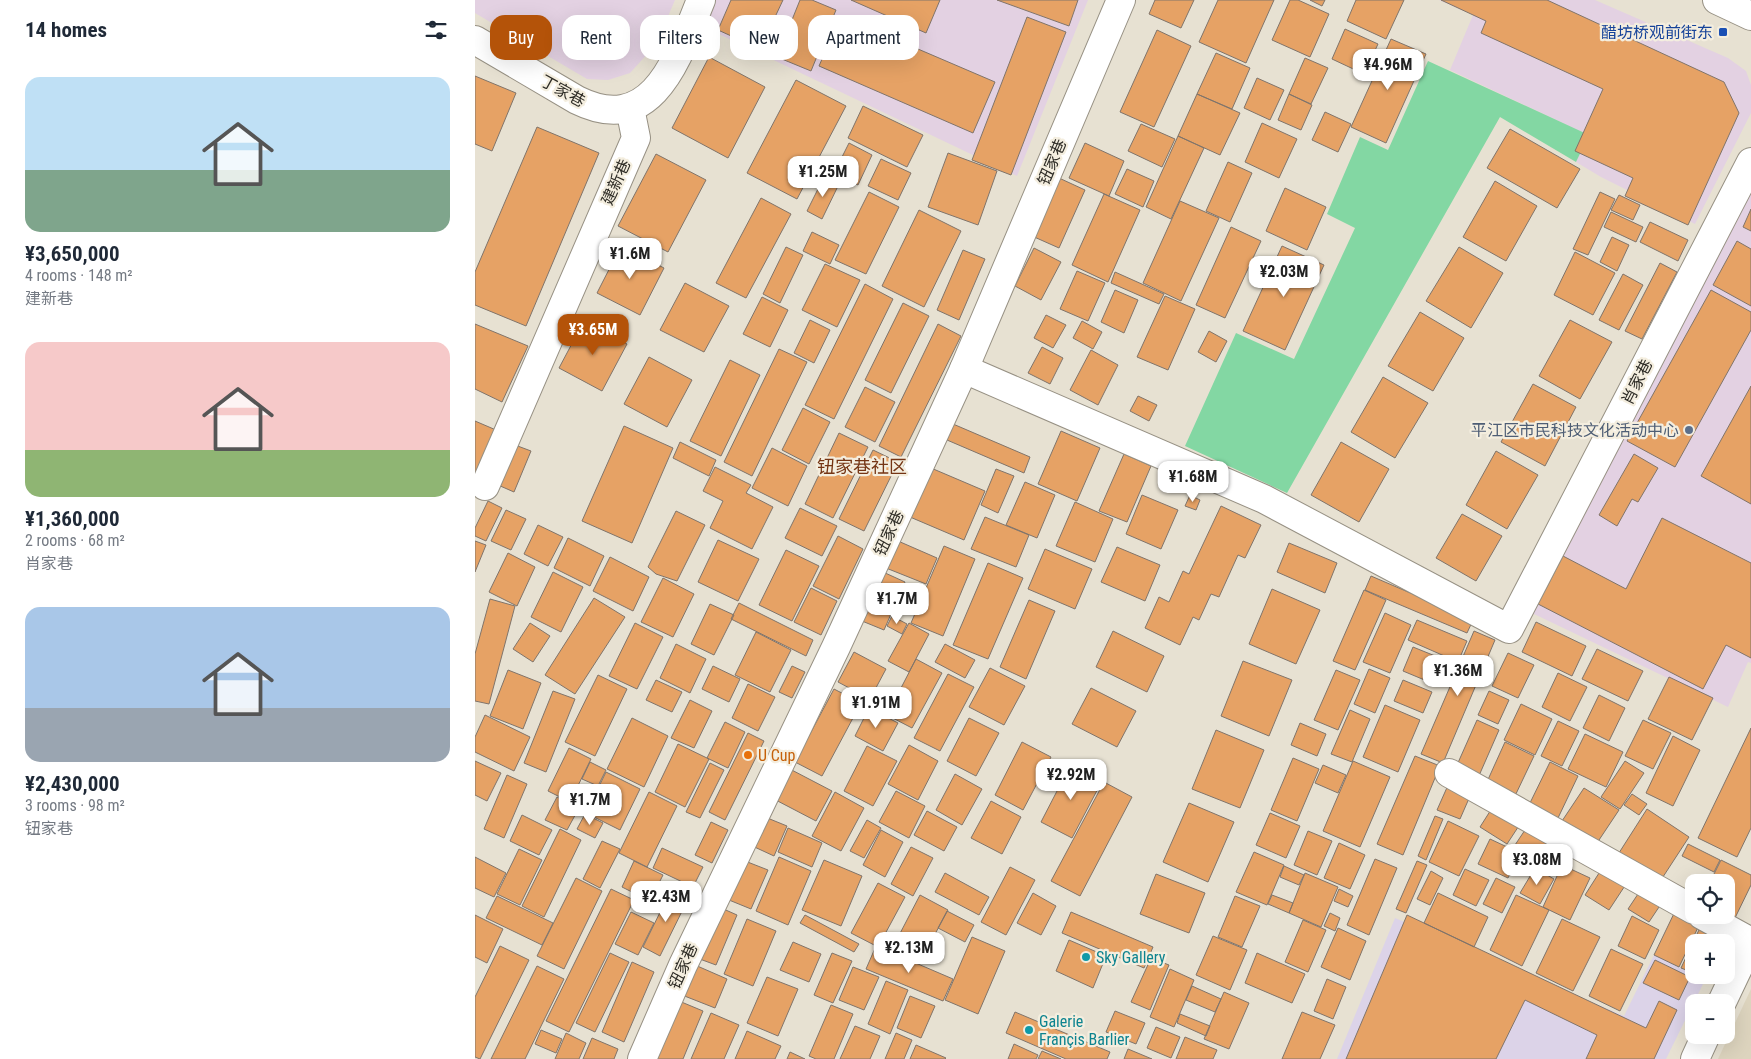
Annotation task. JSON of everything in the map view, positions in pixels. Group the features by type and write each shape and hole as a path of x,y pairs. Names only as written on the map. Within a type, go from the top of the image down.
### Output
{"street":[{"path":"630,108 647,98 662,81 684,42 701,0"},
{"name":"钮家巷","path":"642,1059 683,964 836,647 964,369 1121,0"},
{"path":"1717,0 1751,16"},
{"name":"丁家巷","path":"475,40 585,105 611,110 630,108"},
{"name":"建新巷","path":"485,486 636,138 630,108"},
{"name":"肖家巷","path":"964,369 1264,499 1509,629 1751,162"},
{"path":"1449,773 1685,905"},
{"path":"1718,924 1751,942 1726,994"},
{"path":"1695,1059 1702,1044"}],"shaded area":[{"path":"475,0 675,0 669,15 640,15 640,60 642,60 630,73 608,80 587,79 552,58 552,15 490,15 490,22 475,13"},
{"path":"716,0 1088,0 1017,176 773,60 798,60 798,15 730,15 730,39 720,35 720,15 709,15"},
{"path":"1439,0 1595,0 1728,58 1746,71 1751,85 1751,113 1695,224 1601,177 1576,162 1588,135 1450,70 1473,15"},
{"name":"平江区市民科技文化活动中心","path":"1751,184 1751,663 1748,662 1728,707 1532,613"},
{"path":"1395,918 1624,1016 1654,955 1685,970 1685,984 1703,984 1698,994 1685,994 1685,1021 1666,1059 1337,1059"},
{"path":"1751,989 1751,1059 1718,1059 1725,1044 1735,1044 1735,1023"}],"green space":[{"path":"1428,61 1589,135 1576,162 1500,117 1287,493 1185,446 1236,333 1294,359 1355,228 1327,214 1360,137 1388,150"}],"building":[{"path":"731,0 783,0 776,15 730,15 730,35 720,31 720,25"},
{"path":"800,0 812,0 836,10 834,15 808,15 808,60 816,60 811,71 784,60 798,60 798,15 794,15"},
{"path":"851,0 940,0 926,33 919,30 919,15 885,15"},
{"path":"997,0 1078,0 1069,26"},
{"path":"1155,0 1194,0 1181,28 1149,14"},
{"path":"1218,0 1274,0 1246,63 1199,42"},
{"path":"1290,0 1298,0 1329,14 1310,57 1272,40"},
{"path":"1310,0 1325,0 1322,6"},
{"path":"1356,0 1404,0 1386,39 1347,21"},
{"path":"1441,0 1547,0 1724,82 1739,113 1688,225 1625,196 1633,178 1575,151 1603,89 1481,33 1486,21"},
{"path":"1027,17 1066,32 1011,175 972,160"},
{"path":"1345,29 1378,44 1364,74 1332,59"},
{"path":"1157,30 1191,46 1154,127 1120,112"},
{"path":"1391,39 1426,54 1386,143 1351,127"},
{"path":"919,49 995,82 973,133 819,66 822,60 919,60"},
{"path":"1216,53 1250,68 1232,109 1197,94"},
{"path":"1305,58 1328,68 1311,104 1289,94"},
{"path":"707,60 715,60 765,87 728,158 672,128"},
{"path":"475,76 516,93 492,151 475,144"},
{"path":"1257,78 1284,90 1270,120 1244,108"},
{"path":"796,80 846,106 797,199 747,173"},
{"path":"1197,94 1240,113 1220,155 1178,136"},
{"path":"1289,94 1312,105 1301,130 1278,120"},
{"path":"863,106 923,135 907,167 848,138"},
{"path":"1325,112 1351,124 1338,152 1312,140"},
{"path":"1262,123 1297,139 1279,178 1245,162"},
{"path":"1141,124 1175,139 1162,167 1128,151"},
{"path":"537,127 599,153 526,326 475,305 475,272"},
{"path":"1510,129 1580,169 1557,208 1487,168"},
{"path":"1178,136 1204,148 1171,219 1146,207"},
{"path":"849,143 872,155 858,185 834,173"},
{"path":"1085,143 1124,161 1109,196 1069,178"},
{"path":"948,153 997,171 978,225 928,207"},
{"path":"656,154 706,180 668,252 618,226"},
{"path":"881,159 911,173 898,200 868,186"},
{"path":"1228,162 1252,173 1230,222 1206,211"},
{"path":"1127,169 1154,181 1143,207 1115,194"},
{"path":"824,177 839,184 822,219 807,211"},
{"path":"1059,178 1085,190 1059,248 1032,236"},
{"path":"1495,181 1537,206 1506,261 1463,237"},
{"path":"1285,188 1326,207 1307,250 1266,231"},
{"path":"869,192 899,207 866,274 835,260"},
{"path":"1600,192 1615,199 1588,255 1573,249"},
{"path":"1104,194 1140,210 1108,282 1072,265"},
{"path":"1619,195 1640,205 1633,220 1611,210"},
{"path":"761,198 791,214 746,298 716,283"},
{"path":"1180,201 1219,218 1181,301 1143,283"},
{"path":"1751,209 1751,231 1743,227"},
{"path":"919,210 961,231 924,307 882,286"},
{"path":"1611,212 1643,227 1636,242 1604,227"},
{"path":"1650,222 1688,240 1678,261 1640,242"},
{"path":"1231,227 1261,241 1225,318 1196,305"},
{"path":"812,232 839,245 830,264 803,251"},
{"path":"1612,237 1629,245 1617,271 1600,262"},
{"path":"1737,241 1751,249 1751,306 1713,285"},
{"path":"621,246 664,268 640,315 597,293"},
{"path":"1282,246 1324,265 1285,350 1243,331"},
{"path":"786,247 803,255 780,303 763,294"},
{"path":"1459,247 1503,273 1471,328 1426,301"},
{"path":"1034,248 1061,262 1041,300 1015,286"},
{"path":"963,250 985,259 959,320 937,310"},
{"path":"1575,252 1615,273 1593,315 1554,295"},
{"path":"1660,263 1677,272 1642,339 1625,331"},
{"path":"825,264 860,280 837,327 802,310"},
{"path":"1077,271 1105,283 1088,321 1060,309"},
{"path":"1115,272 1164,294 1159,304 1111,283"},
{"path":"1623,274 1643,285 1619,330 1599,320"},
{"path":"685,283 729,306 704,352 660,330"},
{"path":"865,284 893,299 834,419 805,405"},
{"path":"1115,290 1138,300 1124,333 1101,322"},
{"path":"1711,290 1751,312 1751,330 1675,467 1627,441"},
{"path":"1165,296 1195,309 1168,370 1137,357"},
{"path":"762,297 788,310 770,347 743,334"},
{"path":"903,303 929,316 891,393 865,380"},
{"path":"1420,312 1464,338 1433,391 1388,366"},
{"path":"1046,315 1066,325 1053,348 1034,338"},
{"path":"810,320 830,330 814,363 794,353"},
{"path":"1570,320 1612,342 1580,399 1539,376"},
{"path":"584,321 627,344 602,391 559,368"},
{"path":"1082,321 1102,332 1093,349 1073,338"},
{"path":"475,324 528,346 502,402 475,389"},
{"path":"938,324 961,336 901,457 879,446"},
{"path":"1209,331 1227,341 1216,362 1198,352"},
{"path":"1042,347 1063,358 1050,384 1028,373"},
{"path":"779,349 807,362 752,476 724,462"},
{"path":"1091,350 1118,365 1098,405 1070,390"},
{"path":"649,357 692,380 667,427 624,404"},
{"path":"730,360 760,375 721,456 690,441"},
{"path":"1383,377 1428,403 1395,458 1351,432"},
{"path":"1533,384 1576,407 1545,466 1501,442"},
{"path":"1751,386 1751,504 1701,476"},
{"path":"865,387 895,402 875,442 845,427"},
{"path":"1138,396 1157,405 1149,421 1130,411"},
{"path":"803,408 830,422 809,464 782,450"},
{"path":"475,421 496,430 475,479"},
{"path":"953,424 1030,457 1024,473 947,440"},
{"path":"624,426 673,448 632,543 582,521"},
{"path":"1061,431 1100,448 1077,501 1038,484"},
{"path":"839,433 868,447 833,518 805,504"},
{"path":"680,442 716,460 709,476 673,458"},
{"path":"1341,442 1389,469 1359,522 1311,495"},
{"path":"515,445 531,451 514,492 498,485"},
{"path":"772,448 807,466 788,506 752,488"},
{"path":"873,450 898,462 864,531 839,519"},
{"path":"1496,451 1538,475 1507,529 1466,505"},
{"path":"1124,454 1151,466 1127,522 1099,511"},
{"path":"1634,454 1658,468 1638,502 1632,499 1617,526 1599,515"},
{"path":"715,467 751,485 746,493 773,507 752,549 710,528 723,501 703,491"},
{"path":"931,468 985,491 964,540 910,517"},
{"path":"996,469 1014,476 998,513 981,505"},
{"path":"1025,482 1055,495 1037,538 1006,525"},
{"path":"1142,495 1178,510 1161,549 1126,534"},
{"path":"1190,495 1200,500 1196,510 1185,506"},
{"path":"488,501 502,508 486,541 475,536 475,528"},
{"path":"1075,502 1113,519 1095,562 1056,546"},
{"path":"1221,506 1261,525 1245,558 1238,555 1219,597 1211,594 1199,620 1193,617 1180,645 1145,628 1159,597 1169,602 1183,571 1189,574"},
{"path":"800,508 837,526 822,556 785,538"},
{"path":"506,510 526,519 511,550 491,541"},
{"path":"676,511 705,525 677,581 656,574 648,567"},
{"path":"1462,514 1502,536 1476,581 1436,558"},
{"path":"985,517 1029,535 1016,567 971,549"},
{"path":"1662,518 1751,563 1751,658 1726,645 1703,689 1538,604 1563,556 1626,589"},
{"path":"538,525 563,537 548,566 524,554"},
{"path":"838,536 863,549 839,599 813,586"},
{"path":"568,538 604,556 590,586 554,568"},
{"path":"718,540 759,559 738,601 698,582"},
{"path":"475,541 486,545 475,572"},
{"path":"898,541 937,558 926,584 886,568"},
{"path":"1289,543 1337,563 1325,593 1277,572"},
{"path":"944,546 975,559 943,636 911,623"},
{"path":"1117,547 1160,565 1145,601 1101,582"},
{"path":"1045,549 1092,569 1075,609 1028,589"},
{"path":"786,550 819,566 792,621 759,605"},
{"path":"508,553 535,567 517,606 489,592"},
{"path":"610,557 649,577 633,611 593,591"},
{"path":"988,563 1023,578 988,659 953,645"},
{"path":"553,572 583,587 561,632 531,617"},
{"path":"883,572 905,582 884,630 862,621"},
{"path":"1371,576 1473,620 1467,633 1365,590"},
{"path":"663,578 694,594 673,637 641,622"},
{"path":"811,588 837,601 821,635 794,622"},
{"path":"1272,589 1320,610 1296,664 1249,644"},
{"path":"1364,590 1386,600 1355,670 1333,661"},
{"path":"594,598 625,617 575,694 545,675"},
{"path":"490,599 515,606 489,704 475,701 475,654"},
{"path":"1029,600 1055,611 1026,679 1000,667"},
{"path":"739,603 813,640 806,656 731,619"},
{"path":"710,604 734,615 714,655 691,644"},
{"path":"1385,613 1411,625 1390,673 1363,662"},
{"path":"892,616 907,624 902,634 887,626"},
{"path":"1417,620 1467,641 1458,662 1408,640"},
{"path":"1536,622 1586,646 1572,676 1522,652"},
{"path":"530,623 550,636 533,662 513,649"},
{"path":"635,623 663,637 637,689 609,676"},
{"path":"909,623 929,634 909,672 888,661"},
{"path":"1113,631 1164,656 1147,692 1096,667"},
{"path":"1474,631 1495,640 1443,763 1421,754"},
{"path":"756,632 791,650 770,692 735,675"},
{"path":"676,644 706,659 690,693 660,678"},
{"path":"945,644 975,660 965,678 935,662"},
{"path":"1413,647 1450,662 1439,686 1403,671"},
{"path":"1597,649 1643,671 1628,701 1582,679"},
{"path":"854,652 886,669 870,699 838,682"},
{"path":"1508,653 1534,665 1518,698 1492,686"},
{"path":"916,659 942,673 912,728 887,715"},
{"path":"1243,661 1292,680 1269,736 1221,716"},
{"path":"713,666 740,679 729,702 702,689"},
{"path":"792,666 805,672 792,698 779,692"},
{"path":"990,668 1025,686 1004,725 969,707"},
{"path":"1369,669 1390,678 1375,713 1354,704"},
{"path":"508,670 541,683 523,729 490,716"},
{"path":"1336,670 1360,680 1338,730 1314,720"},
{"path":"1558,673 1587,687 1570,721 1542,707"},
{"path":"948,674 974,687 940,751 914,738"},
{"path":"598,675 627,689 595,756 565,742"},
{"path":"1669,677 1713,698 1692,740 1648,719"},
{"path":"656,680 682,692 672,712 646,700"},
{"path":"1403,680 1432,692 1423,713 1394,701"},
{"path":"748,684 775,697 758,731 732,718"},
{"path":"1091,688 1136,711 1117,747 1072,724"},
{"path":"834,689 861,703 822,776 795,762"},
{"path":"553,691 575,699 546,772 524,763"},
{"path":"1489,691 1509,700 1498,724 1478,715"},
{"path":"1599,695 1625,708 1609,741 1583,728"},
{"path":"690,700 712,711 694,748 671,738"},
{"path":"1521,704 1552,719 1535,755 1504,740"},
{"path":"1385,705 1420,720 1398,772 1363,757"},
{"path":"869,708 898,723 883,751 855,736"},
{"path":"1350,710 1370,719 1352,762 1331,754"},
{"path":"485,715 530,737 514,771 475,752 475,737"},
{"path":"632,718 668,736 644,787 607,769"},
{"path":"969,718 999,733 976,776 947,761"},
{"path":"1477,720 1499,730 1460,819 1437,810"},
{"path":"1643,720 1671,733 1653,769 1625,756"},
{"path":"1558,721 1579,731 1562,766 1541,756"},
{"path":"725,722 745,732 728,768 707,758"},
{"path":"1300,723 1326,734 1317,756 1291,745"},
{"path":"1751,728 1751,828 1737,857 1698,838"},
{"path":"1216,730 1264,750 1240,808 1192,789"},
{"path":"748,733 764,741 725,820 709,812"},
{"path":"1585,734 1623,752 1606,787 1568,769"},
{"path":"1673,736 1700,750 1673,806 1646,793"},
{"path":"1022,742 1051,757 1023,810 995,795"},
{"path":"1505,742 1534,756 1514,798 1486,784"},
{"path":"678,744 709,759 685,807 655,792"},
{"path":"909,745 938,761 918,800 888,784"},
{"path":"867,746 897,761 873,806 844,791"},
{"path":"569,748 591,759 570,802 548,791"},
{"path":"1415,756 1440,766 1403,855 1377,844"},
{"path":"1293,758 1319,769 1297,821 1271,810"},
{"path":"475,761 501,773 487,801 475,795"},
{"path":"1353,761 1390,777 1360,847 1323,831"},
{"path":"1625,761 1644,773 1620,809 1601,797"},
{"path":"590,762 606,770 598,786 582,779"},
{"path":"1550,762 1578,776 1558,818 1529,805"},
{"path":"710,763 724,770 700,818 686,812"},
{"path":"1071,764 1102,781 1072,838 1041,822"},
{"path":"1323,765 1346,775 1338,793 1315,783"},
{"path":"786,767 832,791 816,821 770,797"},
{"path":"606,772 640,789 620,830 586,813"},
{"path":"955,774 982,789 962,825 936,810"},
{"path":"507,775 527,784 504,838 484,829"},
{"path":"1104,782 1132,797 1080,896 1051,881"},
{"path":"1584,788 1619,810 1597,843 1562,821"},
{"path":"896,791 925,806 909,838 879,822"},
{"path":"649,792 677,806 647,867 619,853"},
{"path":"835,792 864,808 841,851 812,836"},
{"path":"1501,794 1528,812 1507,844 1480,827"},
{"path":"1632,794 1647,804 1639,815 1624,805"},
{"path":"557,797 579,808 567,830 545,820"},
{"path":"991,801 1021,817 1002,854 971,838"},
{"path":"1189,803 1234,822 1208,882 1163,862"},
{"path":"1647,809 1689,837 1659,883 1617,856"},
{"path":"927,811 957,827 944,851 914,835"},
{"path":"1270,813 1300,826 1286,858 1256,845"},
{"path":"585,814 603,823 595,838 577,829"},
{"path":"522,815 552,830 539,855 510,841"},
{"path":"760,815 787,826 774,856 748,844"},
{"path":"1535,815 1568,837 1547,870 1513,848"},
{"path":"1435,816 1443,819 1426,860 1418,856"},
{"path":"867,820 881,828 864,858 850,851"},
{"path":"1448,821 1479,836 1459,876 1429,862"},
{"path":"711,822 728,830 712,863 695,855"},
{"path":"788,828 822,843 812,867 778,852"},
{"path":"560,829 581,840 544,917 522,906"},
{"path":"881,830 903,842 885,877 863,865"},
{"path":"1308,831 1332,841 1317,875 1294,865"},
{"path":"1490,839 1520,853 1508,878 1478,864"},
{"path":"602,841 620,849 600,888 583,879"},
{"path":"1339,843 1365,855 1350,889 1324,878"},
{"path":"1688,844 1720,860 1714,872 1682,856"},
{"path":"911,847 933,858 913,896 891,884"},
{"path":"662,848 703,867 693,887 653,868"},
{"path":"519,849 542,860 520,905 497,894"},
{"path":"1254,852 1284,865 1267,905 1236,892"},
{"path":"475,857 506,873 494,897 475,888"},
{"path":"779,857 811,871 788,925 756,911"},
{"path":"1375,859 1397,868 1369,935 1347,925"},
{"path":"1608,859 1632,875 1609,910 1585,895"},
{"path":"824,860 862,876 841,926 802,910"},
{"path":"1721,860 1751,875 1751,885 1735,918 1735,874 1714,874"},
{"path":"634,861 663,875 650,901 622,887"},
{"path":"745,861 768,870 751,909 729,900"},
{"path":"1417,861 1427,865 1406,913 1396,909"},
{"path":"1562,865 1590,878 1570,920 1543,907"},
{"path":"1284,866 1304,875 1299,885 1280,877"},
{"path":"1010,867 1035,880 1006,935 981,922"},
{"path":"1535,868 1554,879 1540,904 1520,893"},
{"path":"1465,869 1489,880 1476,906 1453,895"},
{"path":"1431,871 1443,878 1430,905 1417,899"},
{"path":"945,873 989,897 979,915 935,892"},
{"path":"1305,873 1338,887 1321,927 1289,913"},
{"path":"1156,874 1205,893 1189,933 1140,914"},
{"path":"576,878 602,891 564,969 537,956"},
{"path":"1496,878 1515,887 1502,913 1483,904"},
{"path":"1646,882 1667,895 1649,922 1628,909"},
{"path":"878,883 905,897 878,947 851,933"},
{"path":"611,889 634,900 569,1032 546,1021"},
{"path":"1339,889 1353,896 1348,907 1334,901"},
{"path":"671,890 688,899 660,956 643,947"},
{"path":"1033,893 1056,906 1041,935 1017,923"},
{"path":"1438,893 1488,917 1474,947 1424,923"},
{"path":"920,895 948,910 921,960 894,945"},
{"path":"1272,895 1293,903 1289,913 1268,904"},
{"path":"1516,895 1549,910 1522,966 1490,950"},
{"path":"497,896 553,923 542,945 486,918"},
{"path":"1235,896 1260,906 1242,947 1218,937"},
{"path":"1680,901 1685,904 1685,924 1700,924 1695,934 1685,934 1685,955 1679,967 1654,955"},
{"path":"719,907 737,915 716,965 697,958"},
{"path":"947,911 974,925 965,942 938,928"},
{"path":"631,912 654,923 638,955 615,944"},
{"path":"1071,912 1153,947 1144,968 1062,933"},
{"path":"1330,913 1340,918 1335,931 1324,926"},
{"path":"475,915 503,929 487,963 475,957"},
{"path":"805,915 859,944 854,952 800,923"},
{"path":"1407,915 1646,1028 1659,1001 1677,1010 1654,1059 1586,1059 1597,1035 1525,1000 1496,1059 1346,1059"},
{"path":"1632,916 1659,930 1645,959 1618,946"},
{"path":"747,919 776,931 753,986 724,974"},
{"path":"1562,919 1600,937 1573,991 1536,973"},
{"path":"1303,920 1326,930 1308,972 1285,962"},
{"path":"1702,924 1725,924 1729,926 1725,934 1697,934"},
{"path":"1338,928 1366,941 1350,980 1321,967"},
{"path":"1213,936 1247,950 1230,990 1196,975"},
{"path":"972,937 1005,951 978,1014 945,1000"},
{"path":"1069,940 1106,956 1093,988 1056,971"},
{"path":"793,942 821,954 809,982 780,970"},
{"path":"500,946 529,960 480,1059 475,1057 475,997"},
{"path":"876,946 953,979 943,1001 866,969"},
{"path":"1611,949 1643,964 1620,1011 1589,996"},
{"path":"610,953 629,962 595,1032 576,1023"},
{"path":"832,953 852,961 833,1003 814,995"},
{"path":"1257,953 1305,974 1292,1003 1245,983"},
{"path":"1151,958 1169,965 1150,1010 1131,1002"},
{"path":"1655,960 1685,975 1685,984 1687,984 1679,1000 1643,983"},
{"path":"1685,960 1685,970 1681,968"},
{"path":"632,962 654,972 624,1042 602,1032"},
{"path":"695,965 727,979 715,1008 682,995"},
{"path":"537,966 564,979 525,1059 491,1059"},
{"path":"853,967 879,977 864,1010 839,1000"},
{"path":"1170,969 1194,980 1174,1027 1150,1017"},
{"path":"767,977 798,989 778,1036 747,1023"},
{"path":"1327,979 1346,987 1333,1019 1314,1011"},
{"path":"886,981 908,990 890,1034 868,1024"},
{"path":"1192,986 1221,999 1215,1012 1186,1000"},
{"path":"1224,992 1249,1003 1229,1049 1204,1039"},
{"path":"910,996 935,1006 921,1038 897,1028"},
{"path":"679,1001 703,1011 683,1059 654,1059"},
{"path":"831,1005 853,1014 834,1059 816,1059 809,1056"},
{"path":"1115,1011 1145,1023 1136,1044 1106,1032"},
{"path":"1015,1012 1110,1052 1107,1059 1066,1059 1006,1033"},
{"path":"1302,1012 1335,1025 1320,1059 1282,1059"},
{"path":"711,1013 739,1025 724,1059 691,1059"},
{"path":"1180,1014 1210,1026 1206,1036 1177,1023"},
{"path":"855,1026 880,1036 870,1059 840,1059"},
{"path":"1156,1027 1180,1037 1171,1058 1147,1048"},
{"path":"541,1030 562,1039 556,1053 535,1044"},
{"path":"747,1031 781,1046 775,1059 735,1059"},
{"path":"566,1033 586,1043 579,1059 555,1059"},
{"path":"896,1033 912,1040 904,1059 885,1059"},
{"path":"1185,1037 1217,1050 1213,1059 1176,1059"},
{"path":"592,1038 618,1049 614,1059 583,1059"},
{"path":"1014,1044 1038,1055 1036,1059 1008,1059"},
{"path":"916,1045 946,1058 910,1059"},
{"path":"1128,1049 1152,1059 1124,1059"},
{"path":"1042,1051 1061,1059 1038,1059"},
{"path":"790,1052 805,1059 787,1059"}],"place":[{"name":"醋坊桥观前街东","path":"1723,32"},
{"name":"平江区市民科技文化活动中心","path":"1689,430"},
{"name":"U Cup","path":"748,755"},
{"name":"Sky Gallery","path":"1086,957"},
{"name":"Galerie Françis Barlier","path":"1029,1030"}],"district":[{"name":"钮家巷社区","path":"862,466"}]}
